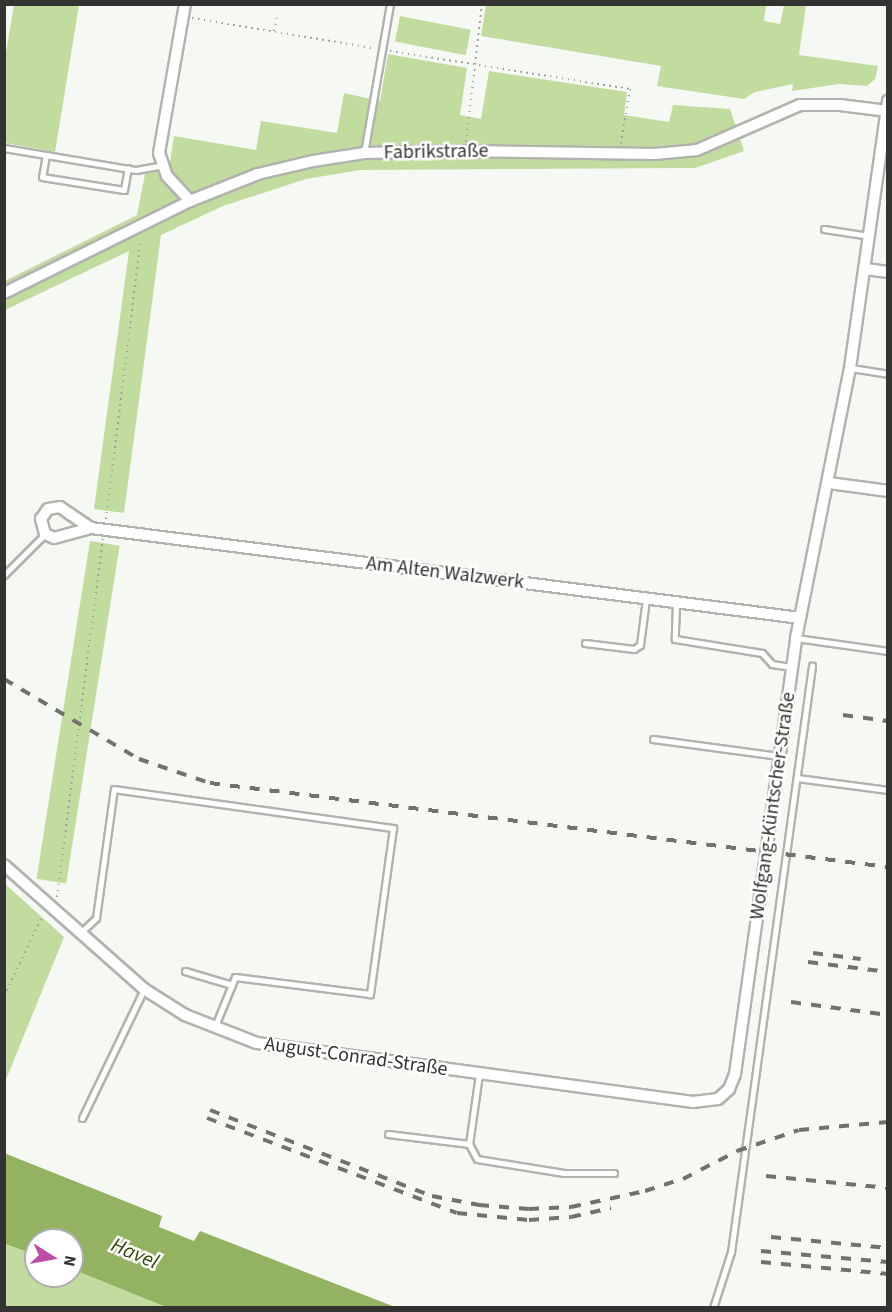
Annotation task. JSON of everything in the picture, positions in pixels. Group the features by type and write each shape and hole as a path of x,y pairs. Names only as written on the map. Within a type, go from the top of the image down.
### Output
{"street":[{"path":"185,4 159,153 167,176 190,201"},
{"name":"Fabrikstraße","path":"4,293 143,223 190,201 258,174 364,153 465,151 619,155 697,150 800,105 887,107"},
{"name":"Wolfgang-Küntscher-Straße","path":"693,1102 718,1099 729,1089 735,1074 796,638 829,483 850,368 866,269 887,107"},
{"path":"866,269 888,272"},
{"path":"829,483 888,491"},
{"name":"Am Alten Walzwerk","path":"91,528 60,507 48,509 41,519 45,534 54,538 91,528 800,618"},
{"name":"August-Conrad-Straße","path":"4,865 144,989 214,1028 257,1043 693,1102"}],"lane":[{"path":"364,153 390,4"},
{"path":"4,148 128,168 163,165"},
{"path":"46,155 42,177 124,190 128,168"},
{"path":"824,229 870,236"},
{"path":"850,368 888,374"},
{"path":"5,573 45,534"},
{"path":"585,643 634,649 640,645 646,599"},
{"path":"676,603 675,639 762,653 772,664 792,667"},
{"path":"796,638 888,651"},
{"path":"713,1308 731,1252 812,666"},
{"path":"654,740 779,756"},
{"path":"797,778 888,790"},
{"path":"80,933 96,918 114,789 393,828 370,994 235,977 214,1028"},
{"path":"185,971 232,985"},
{"path":"82,1118 144,989"},
{"path":"479,1074 470,1144 477,1159 488,1163 564,1173 614,1173"},
{"path":"388,1134 470,1144"}],"path":[{"path":"465,151 473,65 482,4"},
{"path":"183,16 630,89 619,155"},
{"path":"274,31 277,18"},
{"path":"4,996 38,921 58,892 143,223"}],"shaded area":[{"path":"14,5 79,5 55,152 5,143 5,58"},
{"path":"486,5 766,5 764,21 780,24 784,5 806,5 799,55 878,66 875,79 867,86 839,84 792,91 793,84 755,92 744,99 657,86 661,66 481,36"},
{"path":"400,16 471,30 466,55 395,42"},
{"path":"388,54 467,68 460,115 481,119 489,71 627,92 624,115 669,122 673,105 730,109 744,151 695,168 360,170 306,179 223,206 161,235 124,513 94,509 129,251 5,310 5,281 137,215 145,174 169,169 174,136 256,150 261,121 337,133 344,93 380,101"},
{"path":"90,541 120,546 66,883 36,879"},
{"path":"4,883 64,937 5,1082 4,1082"},
{"path":"4,1244 24,1251 24,1288 84,1288 84,1274 166,1307 5,1307"}],"water":[{"name":"Havel","path":"4,1153 162,1216 159,1227 194,1241 200,1231 395,1307 166,1307 84,1274 84,1228 24,1228 24,1251 5,1244"}],"railway":[{"path":"4,679 139,759 210,783 888,867"},
{"path":"843,715 888,721"},
{"path":"813,953 861,959"},
{"path":"808,962 888,972"},
{"path":"791,1002 888,1015"},
{"path":"210,1110 432,1196 479,1205 529,1209 571,1207 645,1191 683,1179 737,1151 799,1130 888,1122"},
{"path":"207,1118 457,1213 529,1220 571,1217 611,1208"},
{"path":"766,1176 888,1188"},
{"path":"771,1237 888,1248"},
{"path":"761,1251 888,1262"},
{"path":"761,1262 888,1274"}]}
